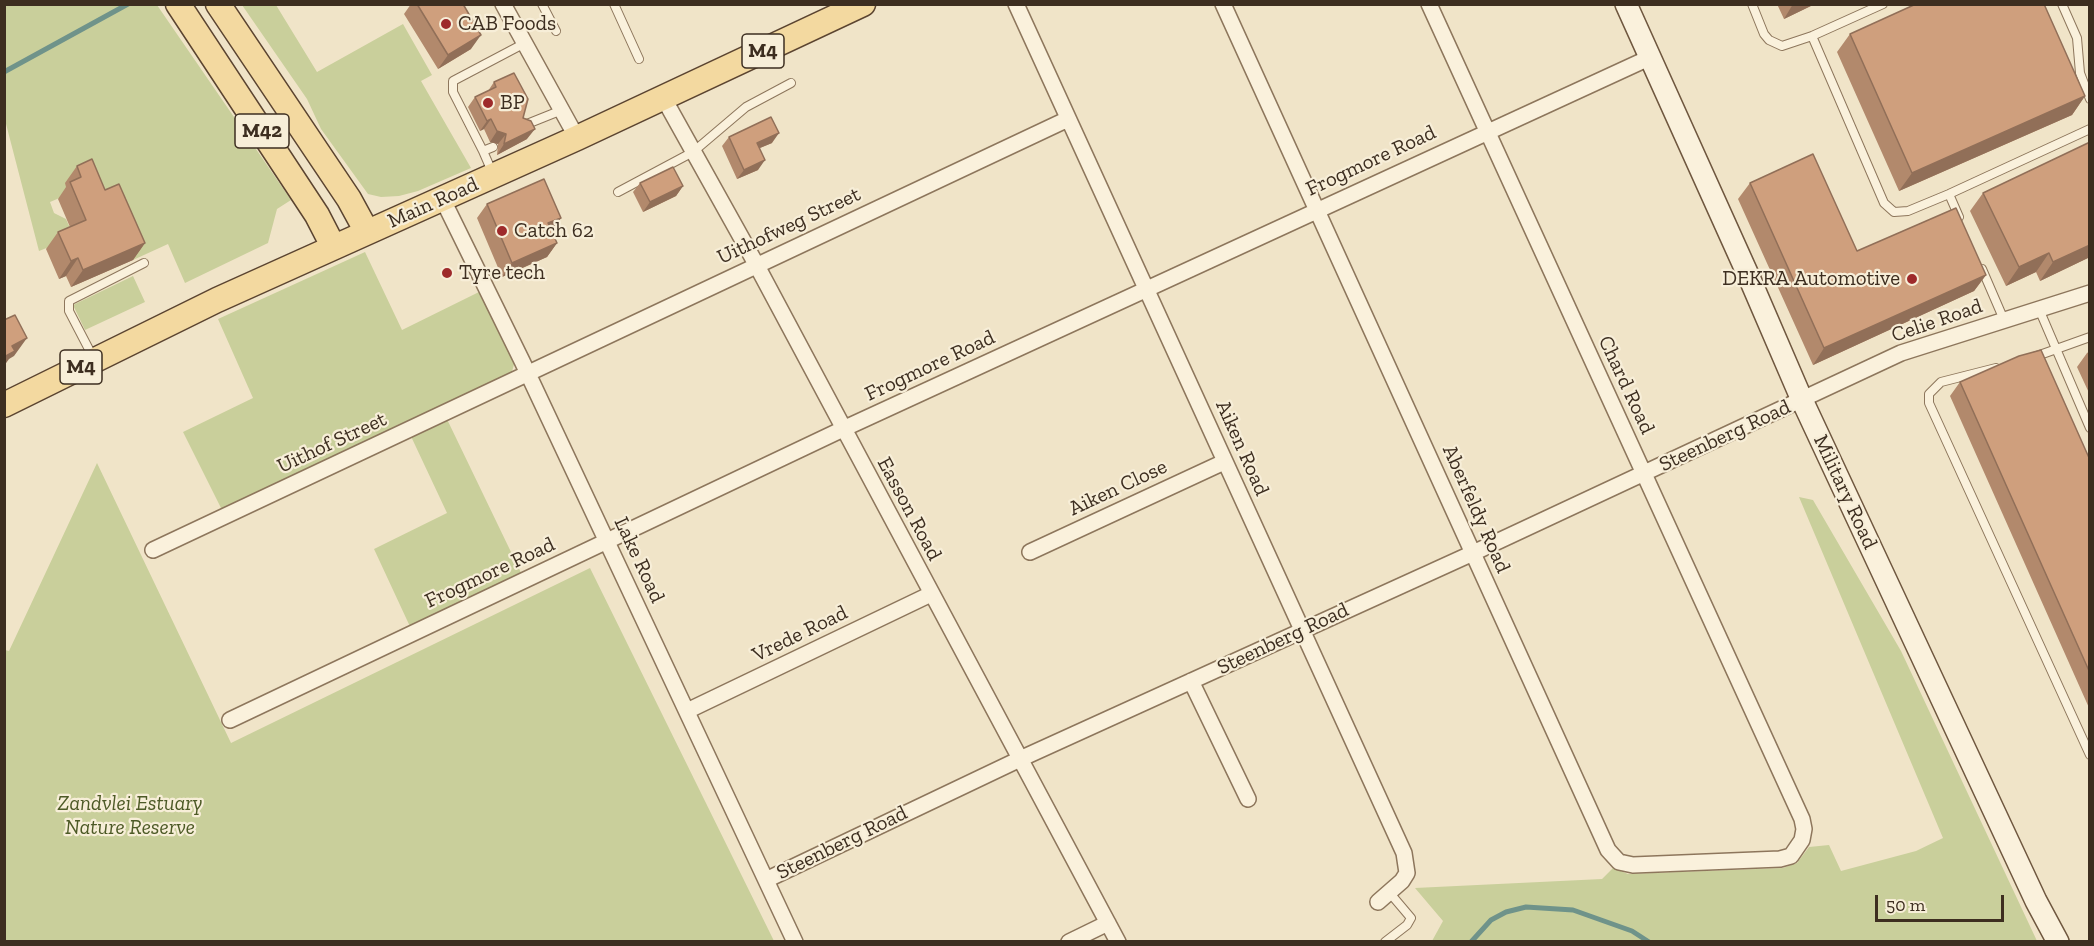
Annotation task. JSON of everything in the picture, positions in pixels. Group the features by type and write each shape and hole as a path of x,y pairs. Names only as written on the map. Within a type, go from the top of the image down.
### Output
{"main road":[{"name":"M42","path":"218,4 349,199 367,232"},
{"name":"Main Road","path":"4,405 217,300 577,138 863,4"},
{"name":"Military Road","path":"1626,4 1802,400 2036,901 2058,942"},
{"name":"M42","path":"183,11 317,215 333,246"}],"street":[{"path":"503,4 577,138"},
{"name":"Aiken Road","path":"1016,4 1404,853 1407,873 1402,881 1384,897"},
{"name":"Aberfeldy Road","path":"1223,4 1608,850 1615,860 1633,865 1780,859 1791,855 1797,848"},
{"name":"Chard Road","path":"1429,4 1802,819 1804,829 1797,848"},
{"name":"Frogmore Road","path":"230,720 843,429 1651,57"},
{"name":"Easson Road","path":"663,97 756,264 1118,942"},
{"name":"Uithofweg Street","path":"528,374 756,264 1068,119"},
{"name":"Lake Road","path":"442,198 528,374 795,942"},
{"name":"Celie Road","path":"1802,400 1901,353 2090,292"},
{"name":"Uithof Street","path":"153,550 528,374"},
{"name":"Steenberg Road","path":"766,880 1020,759 1802,400"},
{"name":"Aiken Close","path":"1030,552 1224,462"},
{"name":"Vrede Road","path":"687,711 931,594"},
{"path":"1191,681 1248,799"},
{"path":"1069,942 1108,923"}],"lane":[{"path":"542,4 556,31"},
{"path":"614,4 639,59"},
{"path":"1752,4 1764,34 1776,44 1787,45 1882,4"},
{"path":"2062,4 2077,38 2080,73 2090,99"},
{"path":"1812,36 1888,209 1902,212 1948,194 2090,129"},
{"path":"494,175 453,92 453,81 525,43"},
{"path":"618,192 693,152 746,107 790,83"},
{"path":"521,126 562,110"},
{"path":"483,152 493,147"},
{"path":"1948,194 1962,226"},
{"path":"1976,257 2004,320"},
{"path":"95,360 69,311 69,301 144,263"},
{"path":"2039,309 2090,428"},
{"path":"2022,360 2056,351 2090,337"},
{"path":"2010,364 1941,382 1929,394 1929,403 2090,755"},
{"path":"1384,897 1411,918 1407,925 1385,942"}],"green space":[{"path":"4,5 157,5 291,200 277,209 268,243 185,283 168,244 133,260 107,201 69,194 50,202 54,213 66,219 74,237 39,251 5,120"},
{"path":"242,5 276,5 317,72 403,24 432,75 421,81 471,168 418,191 399,196 381,197 368,194 321,129 307,99"},
{"path":"365,252 402,330 481,291 515,361 511,375 444,413 524,579 413,633 374,549 447,513 408,430 225,516 183,432 253,398 218,319"},
{"path":"133,276 145,302 85,330 73,305"},
{"name":"Zandvlei Estuary Nature Reserve","path":"97,463 231,743 590,568 774,941 5,941 5,650 9,651"},
{"path":"1799,497 1813,500 1901,651 2037,941 1432,941 1443,921 1415,888 1602,879 1613,868 1628,874 1783,868 1797,863 1809,847 1829,845 1841,871 1916,851 1943,838"}],"building":[{"path":"417,4 463,4 481,35 448,55"},
{"path":"1916,4 2044,4 2085,96 1912,173 1850,34"},
{"path":"514,73 528,99 523,118 531,121 535,129 504,144 506,134 497,131 491,119 487,121 475,97 496,87 494,82"},
{"path":"771,117 779,133 757,143 765,160 744,170 729,137"},
{"path":"2090,142 2090,245 2053,262 2049,253 2019,267 1983,193"},
{"path":"1813,154 1857,251 1956,208 1986,275 1824,348 1750,183"},
{"path":"92,159 105,190 119,184 145,243 83,270 78,258 71,261 58,232 86,220 70,182 81,177 77,166"},
{"path":"673,167 683,186 650,202 640,183"},
{"path":"544,179 561,218 548,223 557,243 512,263 487,204"},
{"path":"15,315 27,338 12,346 15,351 4,357 4,320"},
{"path":"2041,350 2090,460 2090,673 1960,382 2019,356"}],"waterway":[{"path":"4,72 128,4"},
{"path":"1471,942 1491,920 1506,912 1526,907 1573,910 1632,931 1649,942"}],"place":[{"name":"CAB Foods","path":"446,24"},
{"name":"BP","path":"488,103"},
{"name":"Catch 62","path":"502,231"},
{"name":"Tyre tech","path":"447,273"},
{"name":"DEKRA Automotive","path":"1912,279"}]}
